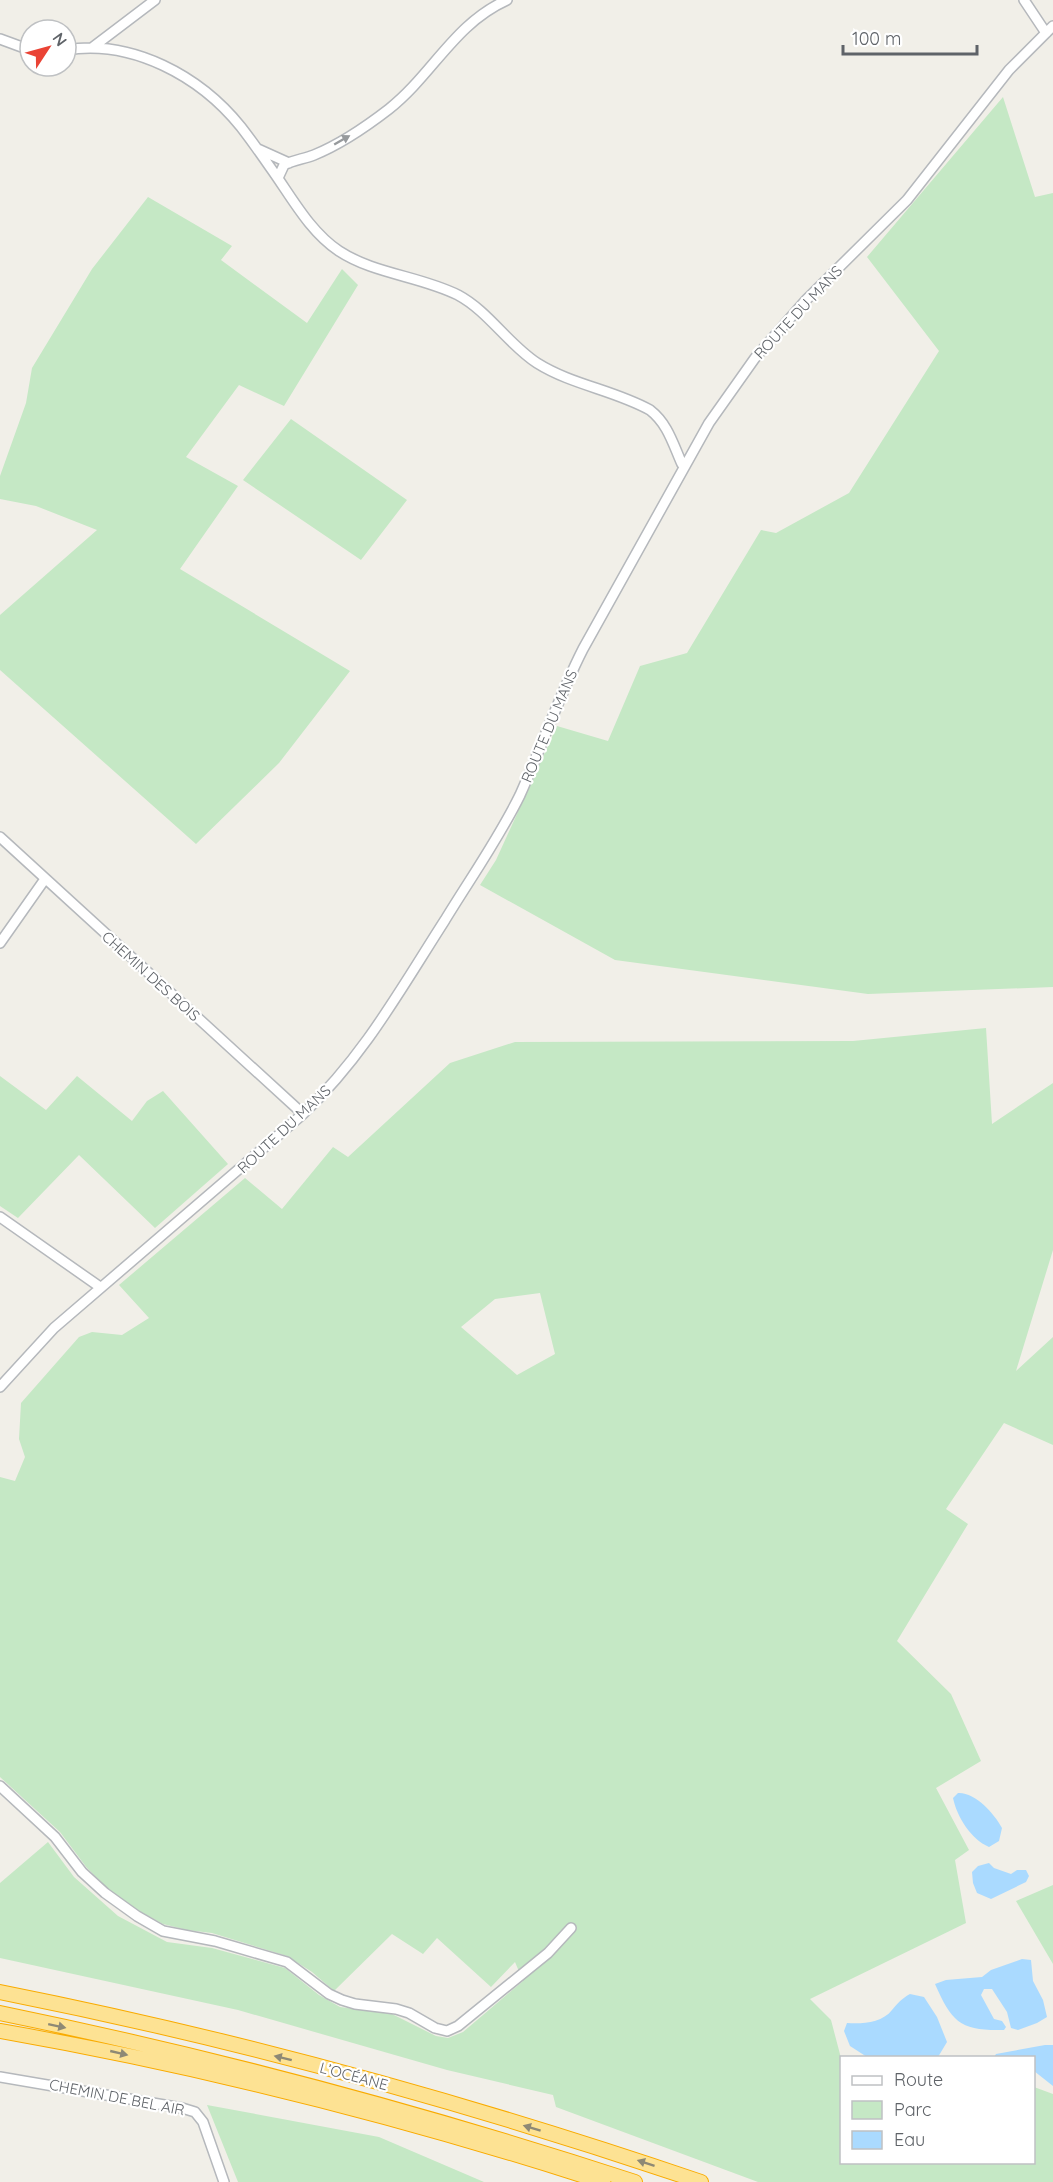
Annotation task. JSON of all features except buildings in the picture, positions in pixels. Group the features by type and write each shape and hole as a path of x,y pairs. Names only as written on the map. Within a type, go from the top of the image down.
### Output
{"highway":[{"name":"L’OCÉANE","path":"0,1992 213,2040 371,2081 588,2144 701,2182"},
{"name":"L’OCÉANE","path":"0,2013 318,2088 467,2130 635,2182"},
{"path":"0,2031 92,2047 274,2088 441,2132 603,2182"}],"street":[{"path":"93,47 155,0"},
{"path":"278,178 280,171 289,163 316,155 361,129 388,109 410,91 468,23 507,0"},
{"path":"1024,0 1049,30"},
{"name":"ROUTE DU MANS","path":"0,1387 54,1328 303,1114 346,1069 371,1036 505,822 530,771 565,684 709,423 765,345 806,300 907,200 1009,70 1049,30"},
{"path":"0,39 18,46"},
{"path":"78,49 93,47 123,50 142,56 189,81 228,113 256,147 320,236 357,261 435,285 459,296 471,304 518,349 552,372 650,410 658,416 667,429 682,464 685,466"},
{"path":"256,147 289,163"},
{"name":"CHEMIN DES BOIS","path":"0,837 303,1114"},
{"path":"0,943 45,879"},
{"path":"0,1217 100,1287"},
{"path":"0,1786 55,1837 82,1872 105,1893 163,1931 215,1941 287,1962 329,1994 342,2000 355,2004 396,2009 409,2013 435,2028 447,2031 458,2026 548,1953 571,1928"},
{"name":"CHEMIN DE BEL AIR","path":"0,2077 195,2112 203,2122 224,2182"}],"green space":[{"path":"1003,97 1035,197 1053,193 1053,987 868,994 615,960 480,885 496,860 557,726 608,741 640,666 687,653 761,530 776,533 849,493 939,351 867,257"},
{"path":"148,197 232,246 221,260 307,323 342,269 358,285 284,406 239,385 186,457 238,486 180,569 350,671 279,763 196,844 0,670 0,615 97,530 36,506 0,499 0,476 26,403 32,368 92,269"},
{"path":"291,419 407,500 361,560 243,480"},
{"path":"986,1028 992,1124 1053,1083 1053,1250 1016,1371 1053,1337 1053,1445 1004,1423 946,1509 968,1524 897,1641 951,1694 981,1761 936,1788 969,1850 955,1860 966,1923 810,1999 831,2020 840,2056 840,2164 1035,2164 1035,2087 1053,2094 1053,2182 758,2182 556,2107 553,2095 447,2070 238,2010 0,1958 0,1883 48,1842 74,1877 118,1916 167,1942 212,1948 285,1968 319,1995 340,2007 392,2014 436,2036 448,2038 463,2032 523,1981 515,1962 491,1987 437,1938 423,1954 392,1934 334,1991 312,1972 287,1956 212,1933 163,1924 137,1910 107,1888 87,1868 60,1832 0,1777 0,1477 15,1481 25,1457 19,1439 21,1403 79,1337 92,1332 122,1335 149,1318 119,1285 245,1178 282,1209 333,1147 348,1157 450,1063 515,1042 853,1041","holes":["540,1293 555,1354 517,1375 461,1327 495,1299"]},
{"path":"0,1076 46,1110 77,1076 132,1121 147,1101 163,1091 228,1164 155,1228 79,1155 18,1218 0,1206"},
{"path":"1053,1885 1053,1964 1016,1901"},
{"path":"207,2105 379,2137 484,2182 238,2182"}],"water":[{"path":"958,1793 971,1796 989,1810 1002,1828 999,1841 989,1847 976,1839 961,1820 955,1805 953,1798"},
{"path":"989,1863 994,1868 1011,1874 1017,1870 1026,1870 1029,1876 1026,1882 991,1899 977,1893 972,1872 978,1866"},
{"path":"1022,1959 1031,1960 1033,1981 1043,2000 1047,2017 1018,2030 1011,2028 1007,2012 992,1989 984,1989 981,1995 994,2019 1002,2021 1006,2027 1004,2030 977,2029 960,2022 947,2008 935,1984 946,1980 982,1977 991,1970"},
{"path":"910,1994 924,1997 937,2017 947,2042 939,2056 865,2056 850,2046 844,2031 847,2023 865,2023 883,2018"},
{"path":"1053,2045 1053,2086 1035,2072 1035,2056 995,2056"}]}
